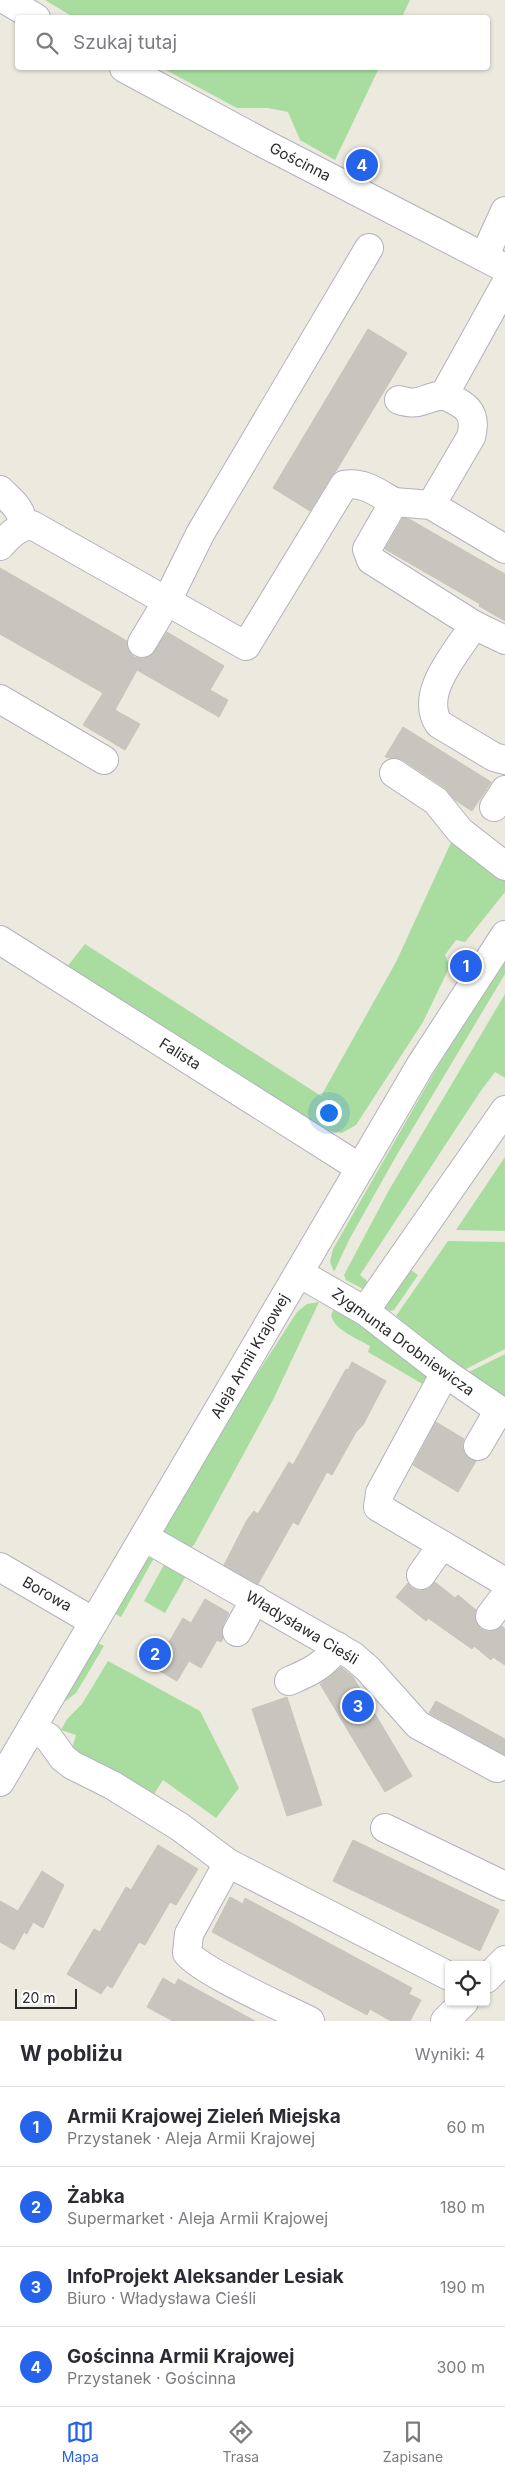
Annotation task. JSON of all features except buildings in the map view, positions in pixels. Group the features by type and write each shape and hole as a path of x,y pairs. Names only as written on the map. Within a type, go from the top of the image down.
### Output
{"street":[{"path":"6,0 31,15"},
{"name":"Gościnna","path":"128,70 263,143 495,263"},
{"path":"495,263 505,211"},
{"path":"142,643 166,603 200,534 369,248"},
{"path":"444,395 505,285"},
{"path":"399,400 411,404 420,404 432,396 444,395 468,408 473,417 474,426 471,437 431,505"},
{"path":"0,546 12,533 22,526 32,525 166,603 246,646 344,485 355,483 365,486 394,502 431,505 505,548"},
{"path":"0,490 20,511 23,518 22,526"},
{"path":"394,502 367,549 371,560 474,625 505,640"},
{"path":"474,625 440,679 433,705 434,716 439,724 494,757 505,760"},
{"path":"0,699 104,760"},
{"path":"394,773 436,801 460,831 505,866"},
{"name":"Aleja Armii Krajowej","path":"0,1782 420,1066 505,935"},
{"name":"Falista","path":"0,940 360,1168"},
{"path":"365,1311 505,1110"},
{"name":"Zygmunta Drobniewicza","path":"299,1273 365,1311 452,1378 502,1412"},
{"path":"437,1423 452,1378"},
{"path":"452,1378 380,1493 377,1503 382,1510 505,1582"},
{"path":"478,1446 502,1412"},
{"name":"Władysława Cieśli","path":"144,1537 337,1646 368,1669 418,1725 497,1768"},
{"path":"421,1576 442,1545"},
{"name":"Borowa","path":"0,1567 94,1622"},
{"path":"237,1632 255,1599"},
{"path":"289,1681 315,1670 333,1654 337,1646"},
{"path":"31,1729 48,1737 63,1758 72,1766 112,1785 173,1822 228,1863 445,1974"},
{"path":"385,1828 505,1886"},
{"path":"228,1863 189,1934 187,1953 191,1958 212,1971 310,2021"},
{"path":"490,1975 505,1960"},
{"path":"445,2021 460,2006"}],"green space":[{"path":"45,0 410,0 403,15 70,15"},
{"path":"166,70 378,70 335,160 300,140 288,112 268,108 237,108"},
{"path":"454,836 505,876 505,892 465,942 456,940 445,955 450,966 423,1022 356,1125 342,1133 328,1131 66,968 85,944 321,1096 396,962"},
{"path":"505,959 505,974 395,1158 349,1240 334,1272 330,1262 333,1249 435,1071"},
{"path":"505,994 505,1078 495,1072 480,1092 360,1275 366,1280 370,1289 367,1291 346,1280 344,1275 389,1190"},
{"path":"505,1157 505,1231 456,1230"},
{"path":"448,1241 505,1242 505,1349 464,1370 396,1316"},
{"path":"406,1270 411,1270 418,1275 394,1310 390,1311 382,1306"},
{"path":"319,1302 273,1400 194,1545 187,1550 160,1537 201,1461 297,1312 307,1304"},
{"path":"341,1306 436,1379 431,1389 368,1352 370,1346 341,1330 331,1315 335,1307"},
{"path":"505,1354 505,1399 468,1375 469,1372"},
{"path":"145,1557 154,1558 121,1617 114,1613"},
{"path":"165,1563 187,1574 165,1613 144,1601"},
{"path":"96,1642 104,1646 76,1693 64,1702 62,1699"},
{"path":"108,1661 200,1711 239,1788 216,1818 163,1780 152,1797 70,1755 76,1735 61,1730 67,1719 82,1704"}],"place":[{"name":"Gościnna Armii Krajowej","path":"362,165"},
{"name":"Armii Krajowej Zieleń Miejska","path":"466,966"},
{"name":"Żabka","path":"155,1654"},
{"name":"InfoProjekt Aleksander Lesiak","path":"358,1706"}]}
